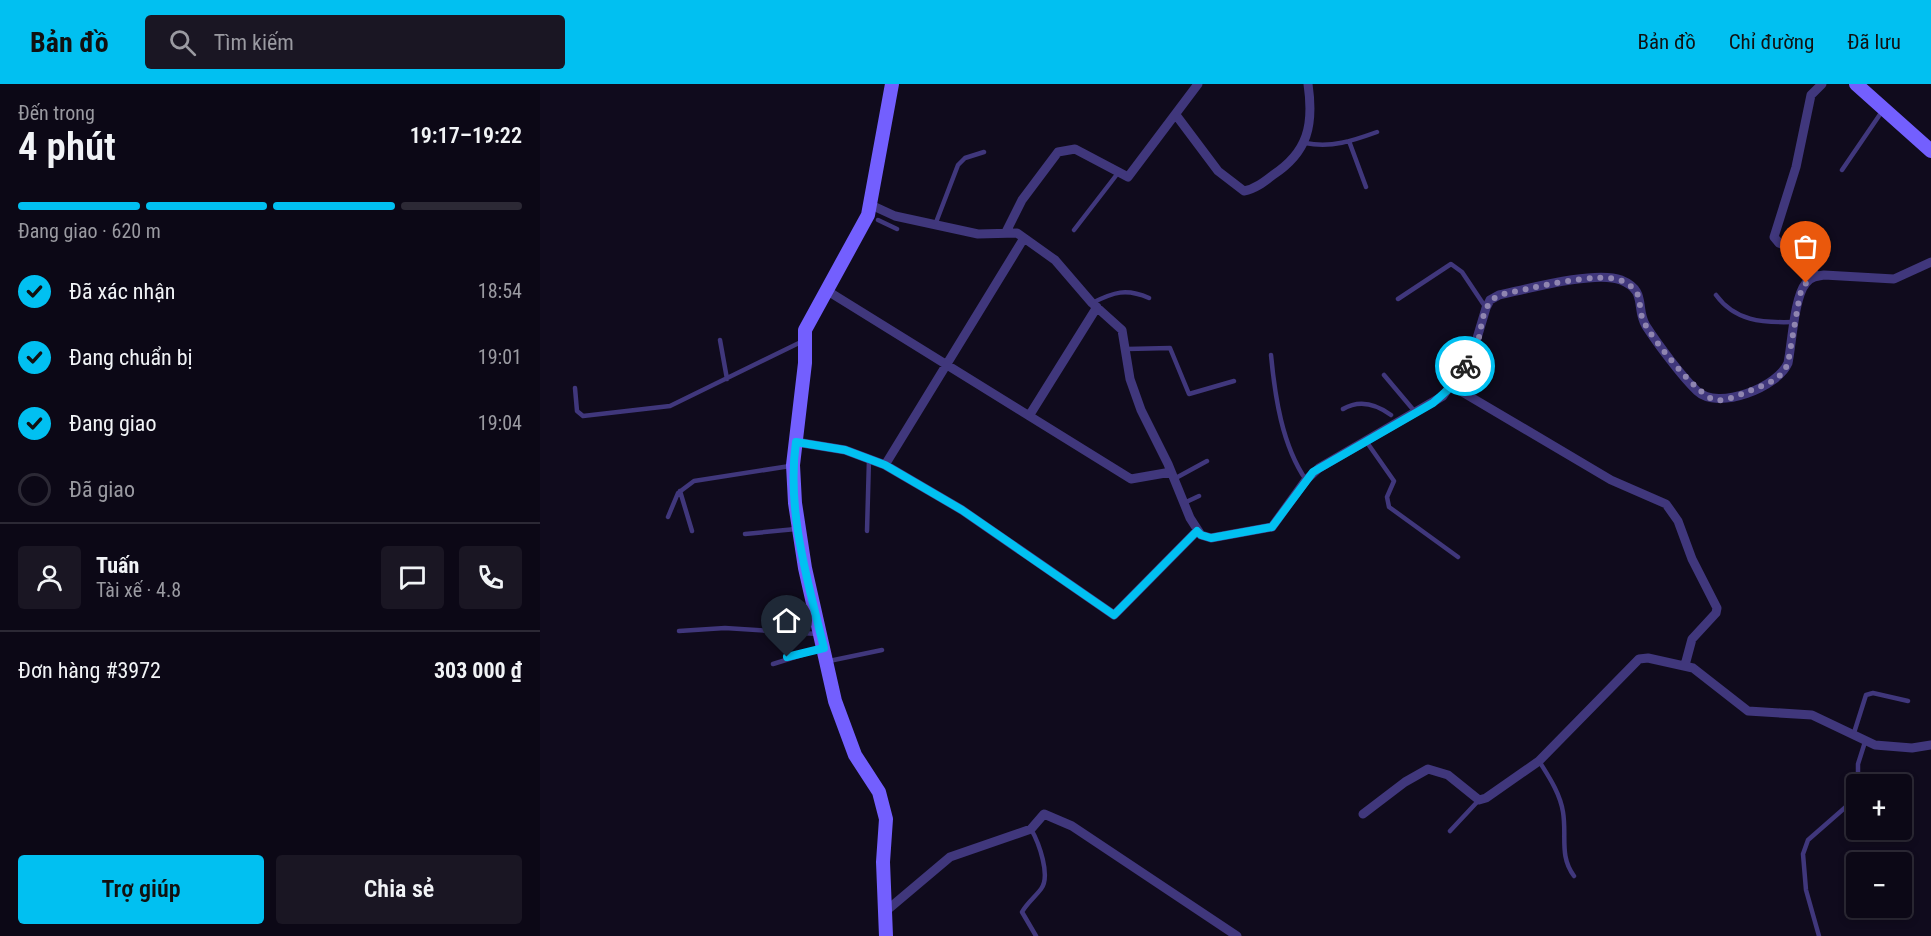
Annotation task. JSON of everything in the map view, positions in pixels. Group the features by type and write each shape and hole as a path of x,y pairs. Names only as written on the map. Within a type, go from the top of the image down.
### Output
{"street":[{"path":"886,936 883,862 886,819 879,792 855,755 835,701 798,529 793,465 807,340 805,330 826,290 872,214 892,84"},
{"path":"1006,232 1022,200 1058,152 1075,149 1118,173 1128,177 1132,175 1198,84"},
{"path":"1176,115 1218,171 1244,191 1252,189 1281,170 1300,153 1309,130 1308,84"},
{"path":"1816,276 1798,251 1779,243 1774,237 1798,158 1810,95 1822,84"},
{"path":"1856,84 1931,151"},
{"path":"872,214 895,216 978,234 1006,232 1024,238 1054,260 1094,305 1122,330 1127,349 1127,365 1137,400 1197,531 1211,538 1272,527 1306,480 1319,468 1443,396 1452,386 1477,345 1490,300 1499,295 1581,279 1623,281 1640,296 1645,325 1697,391 1716,400 1727,400 1766,384 1784,373 1800,294 1806,283 1816,276 1894,279 1931,262"},
{"path":"885,465 1024,238"},
{"path":"826,290 1131,479 1173,476"},
{"path":"1029,416 1094,305"},
{"path":"1452,386 1611,480 1666,504 1673,512 1692,559 1717,608 1716,613 1692,639 1686,665"},
{"path":"796,442 845,450 885,465 962,510 1114,615 1197,531"},
{"path":"1363,814 1405,782 1428,769 1448,775 1479,800 1539,761 1632,664 1648,658 1686,665 1748,711 1812,715 1865,742 1912,748 1931,745"},
{"path":"886,911 950,857 1031,829 1044,814 1060,819 1237,936"}],"lane":[{"path":"1842,170 1884,109"},
{"path":"1305,143 1323,147 1377,132"},
{"path":"1349,141 1366,187"},
{"path":"935,225 958,165 965,158 984,152"},
{"path":"1074,230 1118,173"},
{"path":"872,214 897,229"},
{"path":"1398,299 1450,264 1462,272 1486,308"},
{"path":"1094,305 1122,290 1133,291 1149,298"},
{"path":"1716,296 1729,310 1740,316 1759,322 1795,322"},
{"path":"720,340 728,379"},
{"path":"575,387 577,411 583,417 670,406 807,340"},
{"path":"1127,349 1170,348 1189,393 1234,381"},
{"path":"1271,355 1278,405 1295,464 1306,480"},
{"path":"1384,375 1416,413"},
{"path":"1343,409 1359,402 1380,408 1391,415"},
{"path":"1366,441 1394,481 1388,497 1389,507 1458,557"},
{"path":"867,531 869,459"},
{"path":"1173,476 1207,461"},
{"path":"668,517 680,491 694,481 793,465"},
{"path":"680,491 692,531"},
{"path":"1184,503 1199,496"},
{"path":"745,534 798,529"},
{"path":"679,631 724,628 822,641"},
{"path":"773,664 822,641"},
{"path":"826,662 882,650"},
{"path":"1853,736 1866,695 1874,693 1908,701"},
{"path":"1858,774 1859,757 1865,742"},
{"path":"1539,761 1560,799 1564,823 1564,855 1574,876"},
{"path":"1450,831 1479,800"},
{"path":"1819,936 1806,890 1803,854 1808,840 1846,808"},
{"path":"1031,829 1042,848 1046,880 1022,912 1036,936"}],"way so far":[{"path":"1465,366 1477,345 1490,300 1499,295 1581,279 1614,278 1636,290 1640,296 1645,325 1697,391 1716,400 1727,400 1776,380 1784,373 1788,363 1800,294 1806,283"}],"route":[{"path":"787,657 824,648 798,529 793,465 796,442 845,450 885,465 962,510 1114,615 1197,531 1206,538 1211,538 1272,527 1313,472 1433,403 1452,386 1465,366"}]}
